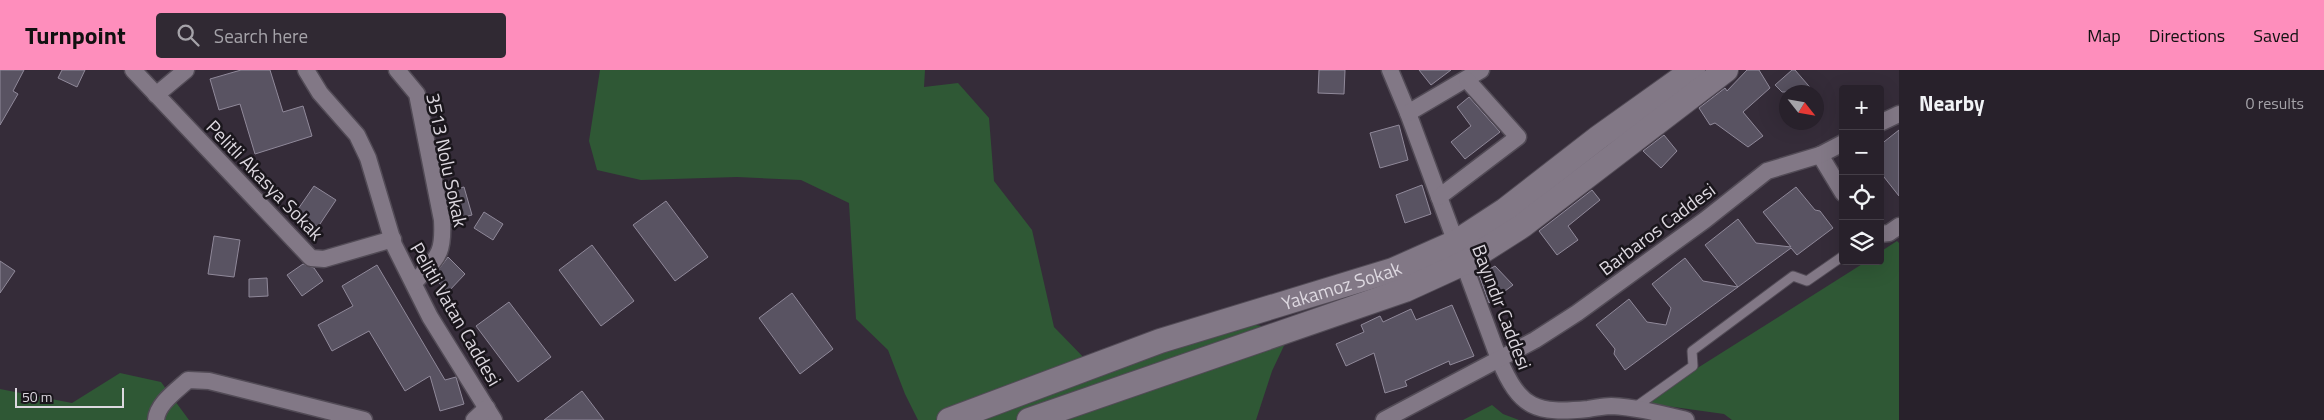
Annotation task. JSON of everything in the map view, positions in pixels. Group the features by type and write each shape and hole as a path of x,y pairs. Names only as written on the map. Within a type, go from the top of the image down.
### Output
{"main road":[{"name":"Yakamoz Sokak","path":"1029,420 1405,290 1460,252 1505,210 1599,137 1693,70"},
{"name":"Yakamoz Sokak","path":"949,420 1160,342 1394,270 1460,252 1522,226 1726,70"}],"street":[{"name":"Pelitli Akasya Sokak","path":"132,70 311,258 324,259 393,239"},
{"path":"156,95 186,70"},
{"name":"Pelitli Vatan Caddesi","path":"306,70 320,94 357,134 368,158 393,239 430,317 490,414"},
{"name":"3513 Nolu Sokak","path":"397,70 416,94 442,220 443,241 438,257 414,283"},
{"name":"Bayındır Caddesi","path":"1390,70 1408,113 1499,359 1510,384 1517,394 1532,406 1554,411 1610,406 1686,420"},
{"path":"1408,113 1467,80 1481,70"},
{"path":"1439,197 1518,137 1467,80"},
{"path":"1884,121 1899,114"},
{"name":"Barbaros Caddesi","path":"1384,420 1534,340 1577,313 1705,220 1767,171 1820,155 1839,145"},
{"path":"1820,155 1839,186"},
{"path":"1884,234 1889,233 1899,226"},
{"path":"156,420 156,413 172,394 188,380 209,381 364,420"},
{"path":"474,420 490,414"}],"lane":[{"path":"1632,409 1693,366 1692,351 1793,276 1807,281 1839,259"}],"green space":[{"path":"600,70 925,70 924,87 958,83 989,118 994,181 1032,230 1054,327 1090,364 1250,324 1291,331 1272,371 1256,420 918,420 905,394 888,350 856,319 849,203 801,180 737,177 641,180 597,170 589,141"},
{"path":"1897,241 1899,243 1899,420 1732,420 1724,414 1645,403 1861,265 1884,265 1884,249"},
{"path":"120,373 161,382 189,420 0,420 0,389 72,403"},
{"path":"1492,405 1503,414 1519,420 1463,420"}],"building":[{"path":"0,70 24,70 13,91 18,94 0,125"},
{"path":"62,70 85,70 77,87 58,78"},
{"path":"241,70 270,70 283,112 303,106 312,136 255,154 240,104 219,110 210,79"},
{"path":"1319,70 1345,70 1344,94 1318,93"},
{"path":"1419,70 1451,70 1431,85"},
{"path":"1747,70 1759,70 1770,88 1743,112 1763,136 1748,147 1715,123 1710,125 1699,108 1725,88 1727,91"},
{"path":"1792,70 1795,70 1808,85 1779,85 1779,89 1775,85"},
{"path":"1469,97 1500,132 1465,159 1451,142 1471,126 1457,107"},
{"path":"1399,125 1408,160 1380,168 1370,133"},
{"path":"1899,130 1899,196 1884,177 1884,142"},
{"path":"1664,135 1677,151 1661,168 1643,151"},
{"path":"1422,185 1431,214 1405,223 1396,195"},
{"path":"314,186 336,200 318,227 296,212"},
{"path":"464,187 472,215 452,220 447,191"},
{"path":"1796,187 1815,210 1820,211 1833,228 1797,255 1791,248 1738,287 1705,245 1738,219 1756,243 1791,247 1763,212"},
{"path":"1592,190 1600,200 1568,226 1578,240 1557,255 1539,231"},
{"path":"666,201 708,257 675,281 633,225"},
{"path":"484,212 503,224 493,240 474,228"},
{"path":"214,236 240,240 234,277 208,274"},
{"path":"592,245 634,301 601,326 559,270"},
{"path":"448,257 465,274 448,292 433,277"},
{"path":"1685,258 1703,281 1738,287 1625,370 1614,354 1615,349 1596,325 1629,299 1647,322 1666,325 1671,308 1652,284"},
{"path":"0,261 15,271 0,293"},
{"path":"303,264 314,268 323,281 302,296 287,275"},
{"path":"377,265 445,380 456,377 464,404 440,411 430,376 405,391 369,331 332,351 318,325 353,306 342,286"},
{"path":"1495,266 1513,285 1489,303 1479,275"},
{"path":"267,278 268,296 249,297 249,279"},
{"path":"792,293 833,349 800,374 759,318"},
{"path":"509,302 551,357 518,382 476,326"},
{"path":"1452,305 1474,356 1450,365 1449,361 1405,381 1407,386 1385,393 1374,353 1346,366 1336,344 1364,332 1361,325 1380,316 1383,322 1411,309 1416,320"},
{"path":"582,391 604,420 544,420"}]}
